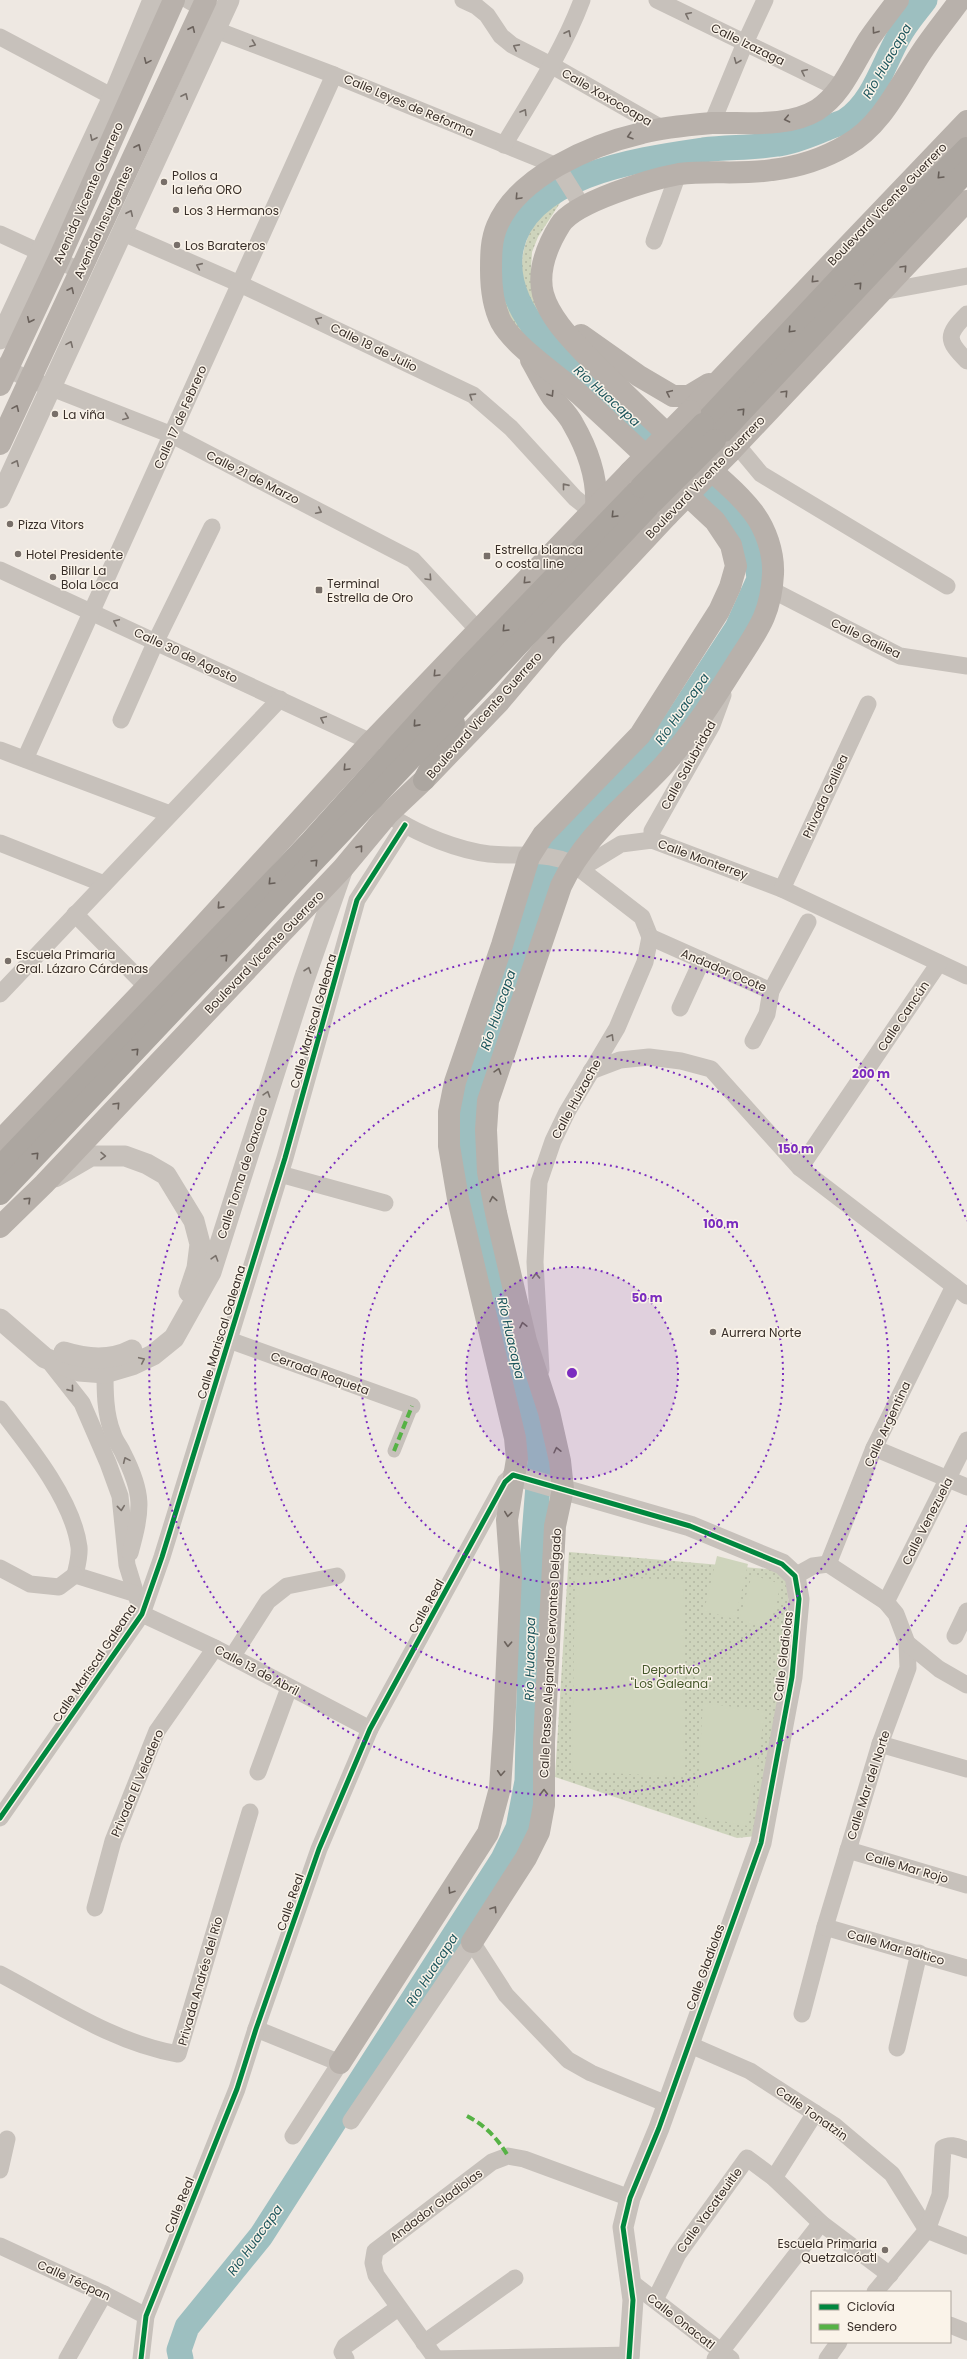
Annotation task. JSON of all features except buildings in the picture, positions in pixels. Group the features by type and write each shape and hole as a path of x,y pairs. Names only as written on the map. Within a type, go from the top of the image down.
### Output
{"highway":[{"name":"Boulevard Vicente Guerrero","path":"715,434 852,265 967,148"},
{"name":"Boulevard Vicente Guerrero","path":"0,1167 309,843 468,667 648,494 715,434 967,171"},
{"name":"Boulevard Vicente Guerrero","path":"0,1194 328,848 467,697 648,494"},
{"path":"424,780 467,697"}],"main road":[{"name":"Avenida Vicente Guerrero","path":"2,373 50,255 174,0"},
{"name":"Calle Paseo Alejandro Cervantes Delgado","path":"472,1942 526,1858 539,1832 544,1805 544,1742 555,1526 560,1461 549,1412 526,1341 496,1213 488,1172 486,1130 488,1101 561,886 574,864 607,820 662,767 685,740 734,668 769,610 774,562 763,530 753,512 732,490 645,415 577,346 553,316 543,294 541,271 545,254 562,221 582,206 604,196 678,174 770,171 810,161 845,146 868,131 922,52 960,0"},
{"path":"340,2063 488,1833 500,1788 511,1575 507,1520 518,1477 517,1459 515,1438 458,1199 449,1146 449,1112 455,1082 533,857 543,835 640,734 719,611 730,586 736,566 732,545 715,521 579,394 524,348 502,324 494,305 491,250 497,226 515,198 538,177 559,169 612,142 663,129 712,124 786,120 814,111 829,101 840,89 893,2"},
{"name":"Avenida Insurgentes","path":"0,444 28,379 81,271 199,3"},
{"name":"Boulevard Vicente Guerrero","path":"715,434 737,360 967,121"},
{"name":"Boulevard Vicente Guerrero","path":"0,1227 44,1184 343,868 396,820 424,780 500,701 555,636 648,494 715,434 881,292 967,201"},
{"path":"561,326 580,334 639,376 673,396 689,396 703,390 737,360"},
{"path":"524,348 552,397 573,423 584,446 594,474 597,490 596,508"},
{"name":"Boulevard Vicente Guerrero","path":"0,1141 9,1128 147,986 371,742 596,508 648,494"}],"street":[{"path":"0,339 50,255 113,97 154,0"},
{"name":"Calle Xoxocoapa","path":"463,0 476,6 487,15 501,36 512,46 551,65 663,129"},
{"path":"504,145 551,65 575,18 582,0"},
{"name":"Calle Izazaga","path":"657,0 840,89"},
{"path":"712,124 745,43 765,0"},
{"name":"Calle Leyes de Reforma","path":"199,3 334,74 559,169"},
{"path":"0,498 121,232 223,15"},
{"path":"0,37 113,97"},
{"name":"Calle 17 de Febrero","path":"25,759 334,74"},
{"path":"559,169 582,206"},
{"path":"654,241 678,174"},
{"name":"Calle 18 de Julio","path":"121,232 240,284 473,395 511,428 563,482 575,498 585,506 596,508"},
{"path":"0,234 50,255 81,271"},
{"path":"881,292 967,276"},
{"path":"967,314 953,328 951,339 953,347 967,361"},
{"name":"Calle 21 de Marzo","path":"2,373 28,379 172,435 412,560 478,630"},
{"path":"715,434 761,474 947,586"},
{"path":"121,720 156,641 212,527"},
{"name":"Calle 30 de Agosto","path":"0,570 92,611 371,742"},
{"name":"Calle Galilea","path":"772,590 900,656 967,666"},
{"name":"Calle Salubridad","path":"652,840 652,831 667,801 712,725 734,668"},
{"path":"0,994 280,699"},
{"name":"Privada Galilea","path":"782,889 868,704"},
{"path":"0,750 170,814"},
{"path":"396,820 444,842 487,854 533,857 574,864 642,917 650,937"},
{"name":"Calle Mariscal Galeana","path":"0,1818 142,1614 162,1557 280,1174 357,900 396,820"},
{"name":"Calle Monterrey","path":"574,864 621,844 652,840 782,889 967,976"},
{"path":"0,843 104,884"},
{"name":"Calle Toma de Oaxaca","path":"0,1319 45,1352 79,1357 105,1365 132,1365 153,1355 174,1338 210,1272 297,1002 343,868"},
{"path":"76,914 147,986"},
{"name":"Andador Ocote","path":"650,937 771,991 808,922"},
{"name":"Calle Huizache","path":"549,1412 541,1367 535,1262 539,1182 553,1141 591,1071 617,1028 644,962 650,937"},
{"path":"680,1008 702,960"},
{"name":"Calle Cancún","path":"800,1168 939,963"},
{"path":"753,1041 767,1014 771,991"},
{"path":"591,1071 620,1060 649,1057 681,1061 711,1069 800,1168 960,1291"},
{"name":"Calle Toma de Oaxaca","path":"44,1184 91,1156 125,1156 147,1164 166,1175 194,1221 200,1244 197,1268 188,1296 181,1308 173,1319 149,1341 105,1365"},
{"path":"280,1174 385,1203"},
{"name":"Calle Argentina","path":"828,1564 874,1448 960,1291"},
{"name":"Calle Toma de Oaxaca","path":"0,1305 45,1352 82,1403 108,1463 120,1496 127,1565 142,1614"},
{"name":"Cerrada Roqueta","path":"229,1340 412,1406"},
{"path":"105,1365 104,1394 112,1433 137,1484 140,1501 139,1520 127,1565"},
{"path":"394,1451 412,1406"},
{"path":"0,1409 38,1456 74,1522 79,1549 75,1575 59,1587 30,1584 0,1568"},
{"name":"Calle Venezuela","path":"886,1602 949,1479 967,1440"},
{"path":"874,1448 967,1487"},
{"path":"518,1477 690,1526 782,1564 795,1576 813,1566 828,1564 886,1602 896,1614 907,1643 939,1670 967,1685"},
{"name":"Calle Real","path":"141,2359 146,2316 237,2089 256,2029 319,1849 370,1728 505,1482 518,1477"},
{"path":"75,1575 136,1594"},
{"path":"232,1657 268,1601 287,1586 337,1576"},
{"name":"Calle Gladiolas","path":"630,2357 633,2300 623,2226 630,2198 667,2104 761,1843 792,1677 799,1599 795,1576"},
{"path":"955,1636 967,1611"},
{"name":"Calle 13 de Abril","path":"142,1614 215,1648 289,1688 370,1728"},
{"name":"Calle Mar del Norte","path":"802,2014 825,1926 880,1744 908,1668 907,1643"},
{"name":"Privada El Veladero","path":"95,1908 113,1841 157,1730 215,1648"},
{"path":"258,1772 289,1688"},
{"path":"880,1744 967,1769"},
{"name":"Privada Andrés del Río","path":"0,1974 119,2037 160,2051 178,2054 250,1812"},
{"name":"Calle Mar Rojo","path":"848,1850 967,1885"},
{"name":"Calle Mar Báltico","path":"825,1926 967,1968"},
{"path":"351,2121 472,1942 506,1995 568,2060 591,2074 667,2104"},
{"path":"897,2048 919,1953"},
{"path":"256,2029 340,2063 293,2136"},
{"name":"Calle Tonatzin","path":"688,2044 750,2071 835,2126 892,2174 927,2230"},
{"path":"774,2178 815,2113"},
{"path":"0,2170 7,2139"},
{"path":"876,2291 927,2230 940,2195 943,2148 948,2145 967,2150"},
{"name":"Andador Gladiolas","path":"398,2308 376,2275 373,2263 375,2251 492,2162 508,2156 524,2159 630,2198"},
{"name":"Calle Yacateuitle","path":"655,2300 678,2254 746,2158 774,2178 821,2223 890,2275"},
{"path":"722,2356 821,2223"},
{"path":"927,2230 967,2246"},
{"name":"Calle Técpan","path":"0,2246 104,2294 146,2316"},
{"path":"424,2343 515,2278"},
{"name":"Calle Onacatl","path":"631,2282 722,2356"},
{"path":"67,2359 104,2294"},
{"path":"345,2358 342,2352 345,2346 398,2308 435,2359 630,2357"},
{"path":"951,2325 967,2332"},
{"path":"827,2359 838,2343"}],"green space":[{"path":"556,197 560,203 538,237 532,252 531,269 575,356 540,320 529,301 523,281 522,260 527,239 538,218"},
{"path":"515,215 503,237 500,252 500,268 504,283 517,313 544,352 522,340 500,302 498,227"},
{"name":"Deportivo \"Los Galeana\"","path":"569,1552 791,1571 766,1835 737,1838 555,1777"},
{"path":"717,1556 748,1564 735,1619 704,1611"},
{"path":"752,1575 781,1584 769,1629 739,1620"},
{"path":"575,1576 684,1580 683,1777 572,1771"},
{"path":"703,1703 765,1711 748,1826 696,1816"}],"waterway":[{"name":"Río Huacapa","path":"181,2359 179,2350 187,2327 261,2236 503,1859 518,1828 527,1781 532,1561 540,1460 483,1221 471,1140 472,1102 477,1074 507,991 543,879 560,845 645,759 671,729 737,628 759,579 756,554 746,529 644,430 541,336 533,326 521,306 512,284 510,273 511,249 521,224 538,203 562,187 589,175 619,166 678,154 712,149 759,146 790,142 845,121 855,113 870,94 901,33 925,0"}],"marked path":[{"path":"394,1451 412,1406"},
{"path":"467,2116 480,2124 490,2133 508,2156"}],"cycle path":[{"path":"0,1818 142,1614 162,1557 285,1158 357,900 405,825"},
{"path":"141,2359 146,2316 237,2089 256,2029 319,1849 370,1729 505,1482 513,1475 690,1526 782,1564 795,1576 799,1599 792,1677 761,1843 659,2128 630,2198 623,2227 633,2300 629,2359"}],"place":[{"name":"Pollos a la leña ORO","path":"164,182"},
{"name":"Los 3 Hermanos","path":"176,210"},
{"name":"Los Barateros","path":"177,245"},
{"name":"La viña","path":"55,414"},
{"name":"Pizza Vitors","path":"10,524"},
{"name":"Hotel Presidente","path":"18,554"},
{"name":"Estrella blanca o costa line","path":"487,556"},
{"name":"Billar La Bola Loca","path":"53,577"},
{"name":"Terminal Estrella de Oro","path":"319,590"},
{"name":"Escuela Primaria Gral. Lázaro Cárdenas","path":"8,961"},
{"name":"Aurrera Norte","path":"713,1332"},
{"name":"Escuela Primaria Quetzalcóatl","path":"885,2250"}]}
